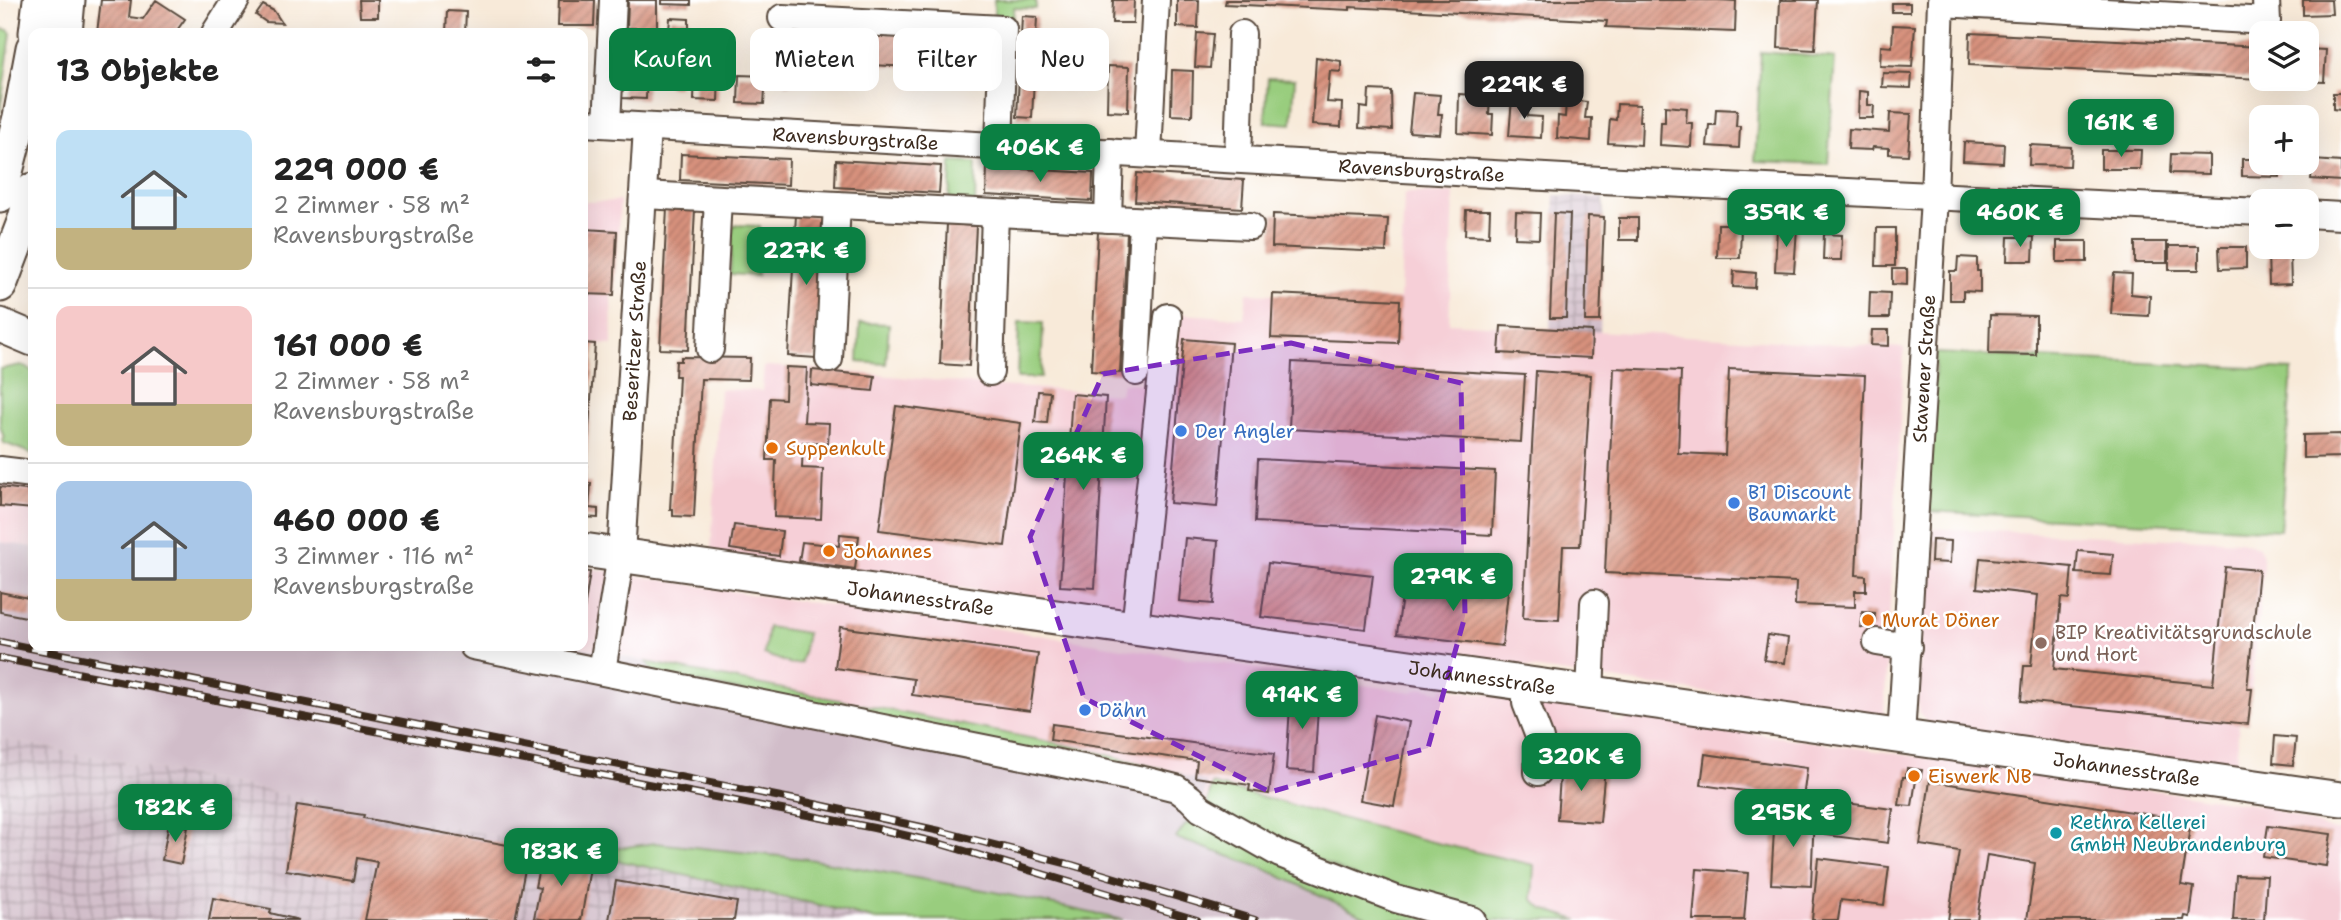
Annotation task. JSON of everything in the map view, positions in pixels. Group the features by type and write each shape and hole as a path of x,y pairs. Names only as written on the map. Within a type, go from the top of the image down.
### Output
{"main road":[{"path":"37,28 40,0"},
{"path":"65,28 68,0"},
{"path":"0,195 28,75"},
{"path":"0,285 28,208"},
{"path":"0,325 28,337"},
{"name":"Johannesstraße","path":"588,551 2341,799"}],"street":[{"path":"218,28 236,0"},
{"path":"595,123 612,0"},
{"path":"1148,154 1156,0"},
{"path":"1941,1 2077,5 2267,21 2266,0"},
{"name":"Stavener Straße","path":"1901,737 1934,198 1941,1"},
{"path":"782,18 1003,29 999,146"},
{"path":"1238,159 1242,34"},
{"name":"Ravensburgstraße","path":"595,123 1934,198 2249,211"},
{"name":"Beseritzer Straße","path":"602,671 621,555 647,127"},
{"path":"1108,219 1110,152"},
{"path":"643,195 1250,226"},
{"path":"710,349 718,199"},
{"path":"829,359 837,205"},
{"path":"990,372 995,213"},
{"path":"2319,215 2341,216"},
{"path":"1136,372 1143,221"},
{"path":"1135,628 1168,317"},
{"path":"1590,693 1594,603"},
{"path":"1877,642 1908,647"},
{"path":"499,651 1134,778 1176,789 1190,798 1201,810 1280,854 1396,899 1472,920"},
{"path":"1526,684 1526,704 1540,739 1538,772"}],"highlighted area":[{"path":"1291,343 1461,383 1465,616 1428,748 1270,792 1084,698 1030,537 1103,374"}],"shaded area":[{"path":"1404,193 1454,193 1449,323 1904,348 1882,717 711,553 720,389 762,391 764,366 1120,394 1122,383 1141,384 1149,312 1244,318 1247,293 1400,299"},
{"path":"1555,195 1604,198 1600,332 1550,329"},
{"path":"620,201 614,295 611,295 612,345 588,343 588,202"},
{"path":"0,480 28,484 28,546 0,542"},
{"name":"BIP Kreativitätsgrundschule und Hort","path":"1926,528 2240,541 2259,547 2263,557 2263,570 2248,724 2239,723 2236,763 2232,768 1939,728 1926,722 1919,712 1917,701"},
{"path":"0,542 28,546 28,651 588,651 588,649 606,652 647,662 653,673 1036,751 1182,775 1207,782 1200,815 1195,823 1177,838 1263,868 1373,920 1123,920 995,892 808,859 655,843 584,853 0,738"},
{"path":"588,568 1411,692 1423,688 1442,692 1442,688 1614,713 1613,720 1624,722 1626,715 2265,806 2341,832 2341,920 1373,920 1263,868 1186,841 1200,815 1207,783 653,673 635,658 588,649"},
{"path":"0,738 584,853 876,920 0,920"}],"green space":[{"path":"994,0 1036,0 1036,9 1014,8 1013,18 994,18"},
{"path":"0,29 11,33 0,113"},
{"path":"1761,52 1835,58 1828,164 1755,161"},
{"path":"1268,78 1295,79 1292,124 1265,122"},
{"path":"951,162 976,163 975,205 949,204"},
{"path":"733,225 760,226 757,276 730,274"},
{"path":"1019,322 1043,323 1041,378 1017,378"},
{"path":"860,323 889,324 886,364 858,362"},
{"path":"1936,353 2292,370 2280,530 1927,511"},
{"path":"21,365 28,368 28,452 2,440 0,369"},
{"path":"768,627 807,633 801,663 791,664 764,654"},
{"path":"647,662 1085,749 1182,775 1036,751 653,673"},
{"path":"1212,784 1428,841 1534,865 1532,899 1543,909 1578,920 1488,920 1393,894 1206,808"},
{"path":"1200,815 1461,920 1373,920 1263,868 1176,838 1186,824 1195,823"},
{"path":"655,843 808,859 995,892 1123,920 876,920 584,853"}],"building":[{"path":"101,0 131,0 129,17 143,19 156,0 185,19 179,28 98,28"},
{"path":"359,0 378,0 378,17 360,17"},
{"path":"559,0 595,0 594,26 558,26"},
{"path":"628,0 657,0 657,28 627,28"},
{"path":"662,0 691,0 691,5 662,4"},
{"path":"1113,0 1134,0 1133,23 1112,23"},
{"path":"1177,0 1199,0 1198,28 1177,27"},
{"path":"1226,0 1736,1 1735,32 1606,27 1607,21 1350,7 1350,10 1225,4"},
{"path":"1780,0 1818,0 1815,50 1778,48"},
{"path":"2303,0 2331,0 2332,14 2303,15"},
{"path":"1892,3 1910,3 1910,12 1892,12"},
{"path":"263,5 274,11 282,23 266,22 256,15"},
{"path":"447,11 466,12 465,28 446,28"},
{"path":"1022,16 1037,17 1036,28 1021,28"},
{"path":"670,18 689,19 689,28 669,28"},
{"path":"1893,25 1915,26 1912,67 1880,66 1881,46 1892,47"},
{"path":"879,32 893,33 893,66 879,65"},
{"path":"1197,33 1213,34 1210,68 1195,67"},
{"path":"1970,33 2249,46 2249,78 1969,65"},
{"path":"2319,50 2326,50 2324,82 2319,82"},
{"path":"1316,57 1341,61 1341,72 1330,71 1327,102 1342,103 1341,127 1312,125"},
{"path":"1109,66 1129,67 1128,112 1107,111"},
{"path":"1172,70 1193,71 1192,116 1171,115"},
{"path":"1883,73 1912,74 1911,88 1882,87"},
{"path":"739,75 750,75 750,91 765,91 764,104 738,103"},
{"path":"1369,90 1391,91 1392,130 1359,128 1360,107 1368,108"},
{"path":"622,91 646,91 646,99 622,98"},
{"path":"694,91 718,91 718,101 694,100"},
{"path":"1018,91 1033,91 1032,118 1017,117"},
{"path":"1859,91 1868,92 1868,105 1874,105 1873,118 1858,118"},
{"path":"1413,93 1440,95 1440,134 1409,132"},
{"path":"2333,93 2341,93 2341,110 2333,109"},
{"path":"1459,94 1490,96 1492,135 1458,133"},
{"path":"1512,98 1528,99 1527,116 1542,117 1541,138 1509,136"},
{"path":"1566,100 1587,102 1585,118 1592,118 1591,141 1557,138 1558,116 1565,117"},
{"path":"1617,104 1640,105 1641,145 1608,143 1610,119 1616,120"},
{"path":"1665,106 1687,108 1686,123 1692,123 1691,147 1660,145"},
{"path":"1716,109 1737,110 1736,126 1740,126 1739,148 1707,146 1709,125 1715,125"},
{"path":"1890,113 1911,114 1908,155 1889,154 1889,148 1848,149 1849,129 1889,132"},
{"path":"1964,142 2004,144 2003,163 1963,161"},
{"path":"2030,145 2071,147 2070,166 2029,165"},
{"path":"2101,150 2141,150 2140,169 2101,169"},
{"path":"681,154 789,159 788,185 680,180"},
{"path":"2171,154 2209,155 2209,174 2170,173"},
{"path":"2242,159 2249,159 2249,175 2280,177 2242,176"},
{"path":"836,160 941,166 939,193 835,187"},
{"path":"2319,160 2341,162 2341,181 2311,179 2311,175 2319,175"},
{"path":"987,167 1093,173 1092,201 986,195"},
{"path":"1137,173 1244,180 1242,208 1135,201"},
{"path":"667,208 695,209 688,350 660,349"},
{"path":"1466,210 1490,210 1489,236 1465,235"},
{"path":"1516,212 1540,213 1539,239 1515,238"},
{"path":"1554,213 1570,214 1566,318 1550,318"},
{"path":"1273,214 1388,219 1386,252 1272,247"},
{"path":"796,215 823,217 816,358 788,356"},
{"path":"1588,216 1604,217 1600,321 1585,321"},
{"path":"1619,218 1638,218 1638,240 1619,240"},
{"path":"947,224 976,226 969,366 940,364"},
{"path":"1718,224 1741,224 1740,258 1717,258"},
{"path":"1777,227 1797,228 1794,272 1775,271"},
{"path":"1877,228 1895,228 1895,266 1876,266"},
{"path":"588,229 617,231 614,295 588,294"},
{"path":"1098,232 1127,233 1120,373 1091,371"},
{"path":"1824,234 1842,235 1841,260 1823,260"},
{"path":"2008,237 2034,237 2033,261 2007,261"},
{"path":"2057,241 2087,241 2087,262 2057,262"},
{"path":"2135,242 2167,242 2167,263 2135,263"},
{"path":"2169,246 2199,246 2199,270 2169,270"},
{"path":"2219,247 2246,247 2246,268 2220,269"},
{"path":"1958,257 1977,258 1980,292 1963,291 1963,300 1950,300 1950,271 1957,271"},
{"path":"2268,259 2290,259 2291,284 2269,285"},
{"path":"1892,269 1907,269 1907,285 1892,284"},
{"path":"1734,271 1756,273 1755,288 1733,287"},
{"path":"2114,273 2132,274 2131,294 2150,296 2149,316 2111,314"},
{"path":"1870,292 1890,293 1889,318 1869,318"},
{"path":"1273,294 1400,300 1398,343 1271,338"},
{"path":"1990,315 2036,316 2036,355 1989,354"},
{"path":"1501,326 1592,331 1591,358 1499,353"},
{"path":"1872,330 1889,330 1889,346 1871,345"},
{"path":"1184,339 1231,343 1217,507 1170,503"},
{"path":"588,343 595,344 588,441"},
{"path":"681,357 750,358 749,380 701,379 694,517 673,516 673,509 670,509 679,376 675,376 676,361 681,361"},
{"path":"1292,362 1525,375 1521,442 1289,429"},
{"path":"786,367 807,368 804,422 829,423 828,444 803,442 802,468 823,469 821,519 774,517 776,460 767,460 770,398 785,399"},
{"name":"B1 Discount Baumarkt","path":"1614,368 1681,371 1678,453 1725,455 1729,369 1865,375 1856,575 1866,576 1866,591 1855,591 1855,607 1795,605 1796,582 1605,573"},
{"path":"812,370 875,376 873,391 811,385"},
{"path":"1536,371 1591,375 1580,546 1563,546 1559,620 1523,618"},
{"path":"1038,391 1050,392 1047,423 1035,422"},
{"path":"1072,394 1106,397 1095,588 1060,586"},
{"path":"896,406 1021,423 1005,546 879,530"},
{"path":"2341,434 2341,457 2303,458 2303,435"},
{"path":"1258,459 1495,471 1492,535 1255,522"},
{"path":"588,483 591,483 589,508 598,509 598,518 588,517"},
{"path":"0,487 28,490 28,509 0,506"},
{"path":"734,525 782,531 779,556 730,549"},
{"name":"Johannes","path":"840,534 859,536 855,569 799,561 802,542 839,546"},
{"path":"1185,538 1218,541 1213,604 1179,601"},
{"path":"1932,540 1951,541 1950,563 1931,562"},
{"path":"2078,551 2113,554 2111,575 2076,573"},
{"path":"1980,558 2072,567 2069,599 2061,598 2054,669 2213,685 2225,567 2259,570 2247,689 2252,689 2248,724 2021,701 2024,666 2031,666 2038,595 1977,588"},
{"path":"1268,563 1373,575 1366,629 1261,617"},
{"path":"1404,580 1508,592 1502,646 1397,634"},
{"path":"0,592 28,598 28,617 0,612"},
{"name":"Murat Döner","path":"1862,612 1875,613 1874,628 1860,627"},
{"path":"840,627 1038,654 1030,711 912,695 914,679 835,668"},
{"path":"1768,635 1788,638 1785,663 1764,660"},
{"path":"1291,690 1319,692 1314,772 1286,770"},
{"path":"1375,715 1409,722 1394,806 1360,800"},
{"path":"1052,724 1274,754 1269,794 1249,791 1250,785 1195,777 1197,761 1050,740"},
{"path":"2275,736 2296,738 2293,765 2273,763"},
{"path":"1705,754 1807,768 1803,799 1701,785"},
{"path":"1561,763 1605,767 1600,822 1557,819"},
{"path":"1907,768 1922,770 1920,780 1916,780 1912,806 1899,805"},
{"name":"Rethra Kellerei GmbH Neubrandenburg","path":"1930,781 2191,821 2181,885 2194,887 2190,917 2185,916 2184,920 2027,920 2035,863 1987,855 1977,920 1948,920 1959,851 1920,845"},
{"path":"1830,801 1893,809 1888,843 1825,835"},
{"path":"297,805 364,815 363,818 529,849 515,920 365,920 377,862 357,858 353,881 286,870"},
{"path":"1775,812 1814,814 1811,886 1771,884"},
{"path":"169,823 188,827 181,864 162,860"},
{"path":"2268,826 2331,834 2326,866 2263,857"},
{"path":"542,853 591,862 581,920 534,918 540,888 535,887"},
{"path":"1818,858 1889,867 1884,905 1841,900 1838,920 1812,920"},
{"path":"1697,869 1748,873 1744,920 1693,920"},
{"path":"2236,875 2267,876 2264,920 2233,920"},
{"path":"616,881 737,902 734,920 609,920"},
{"path":"213,898 271,909 270,913 299,920 209,920"}],"railway":[{"path":"0,642 28,648"},
{"path":"45,651 940,831 1072,865 1255,920"},
{"path":"0,658 874,828 938,843 1197,920"}],"place":[{"name":"Der Angler","path":"1181,431"},
{"name":"Suppenkult","path":"772,448"},
{"name":"B1 Discount Baumarkt","path":"1734,503"},
{"name":"Johannes","path":"829,551"},
{"name":"Murat Döner","path":"1868,620"},
{"name":"BIP Kreativitätsgrundschule und Hort","path":"2041,643"},
{"name":"Dähn","path":"1085,710"},
{"name":"Eiswerk NB","path":"1914,776"},
{"name":"Rethra Kellerei GmbH Neubrandenburg","path":"2056,833"}]}
